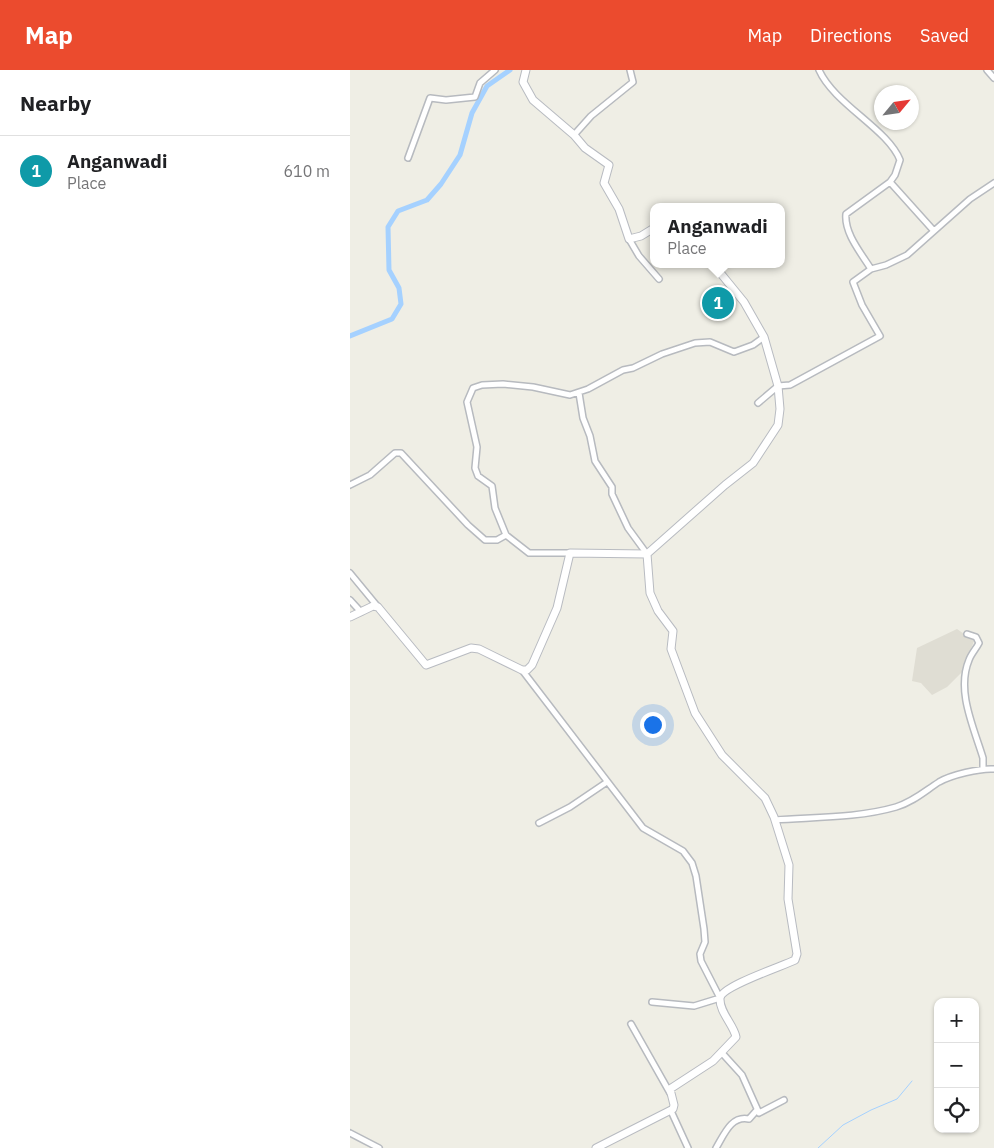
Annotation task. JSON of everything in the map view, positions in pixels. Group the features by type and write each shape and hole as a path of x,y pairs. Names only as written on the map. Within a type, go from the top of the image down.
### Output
{"street":[{"path":"408,158 430,98 446,100 475,97 480,83 495,70"},
{"path":"526,70 523,82 533,100 574,134 585,148 609,165 604,183 619,209 630,239 639,256 660,279"},
{"path":"574,134 591,116 634,82 630,70"},
{"path":"819,70 838,96 898,155 900,160 895,175 890,182 846,214 845,220 851,235 871,269"},
{"path":"987,70 994,78"},
{"path":"890,182 934,231"},
{"path":"758,403 778,386 790,385 880,336 862,305 853,282 871,269 886,265 907,255 970,198 994,183"},
{"path":"630,239 641,236 650,230"},
{"path":"716,268 744,302 764,337 778,386 780,409 778,425 753,463 725,485 647,554 529,554 506,535 495,508 492,486 478,476 474,468 477,448 467,402 469,392 473,388 490,384 533,387 558,394 570,395 578,393 623,370 633,368 662,354 695,343 710,342 734,352 753,345 764,337"},
{"path":"578,393 582,418 590,436 595,461 612,487 612,494 628,528 647,554 650,593 658,611 673,631 671,649 695,713 722,755 765,798 775,820 789,865 788,899 797,954 795,960 733,987 720,998 694,1006 652,1002"},
{"path":"350,486 370,475 395,453 401,453 468,525 486,540 497,540 506,535"},
{"path":"522,670 527,670 532,665 557,608 570,553"},
{"path":"350,573 426,665 471,648 522,670 643,828 683,850 692,863 696,876 704,929 705,942 700,954 700,961 720,998 722,1008 736,1038 701,1070 670,1088 670,1094"},
{"path":"350,600 361,612"},
{"path":"350,618 373,606 378,607"},
{"path":"967,634 976,637 979,643 968,661 964,681 965,698 983,758 983,768"},
{"path":"775,820 856,815 897,807 924,794 940,781 983,768 994,768"},
{"path":"539,823 570,808 607,782"},
{"path":"596,1148 671,1111 674,1105 670,1094 631,1024"},
{"path":"722,1052 742,1076 759,1113 784,1100"},
{"path":"716,1148 734,1122 740,1118 749,1119 757,1110"},
{"path":"671,1111 688,1148"},
{"path":"350,1133 379,1148"}],"shaded area":[{"path":"957,629 974,641 962,672 947,687 932,695 921,683 912,681 917,648"}],"waterway":[{"path":"350,336 392,319 401,304 399,288 389,270 388,227 398,211 427,200 441,184 460,155 472,113 487,86 510,70"},
{"path":"818,1148 843,1125 897,1099 912,1081"}],"place":[{"name":"Anganwadi","path":"718,303"}]}
